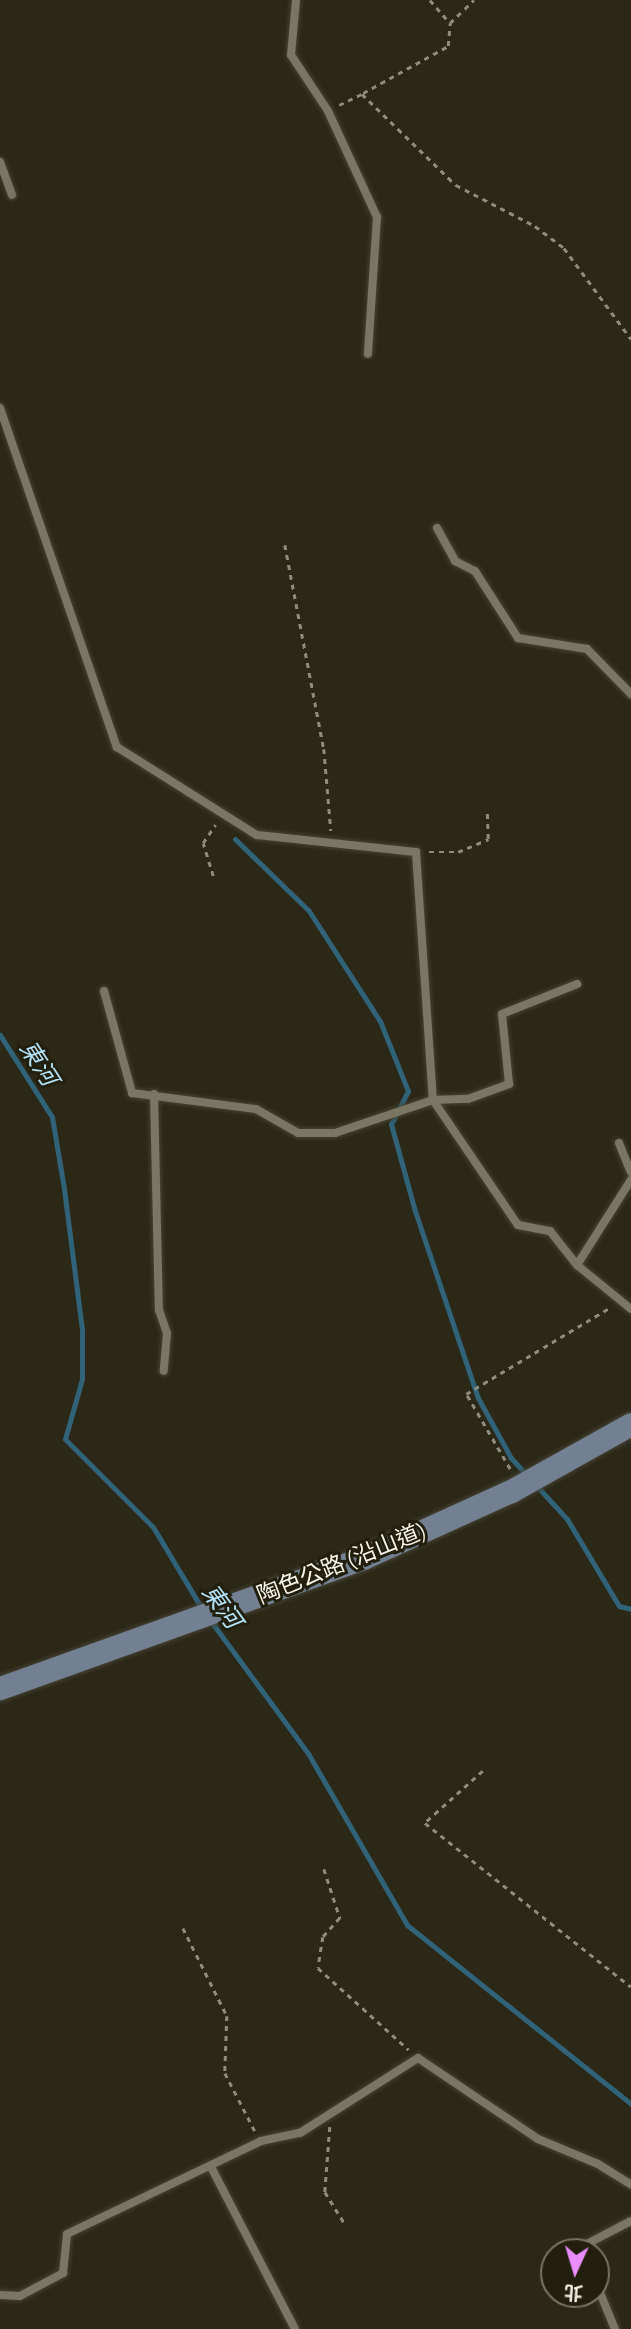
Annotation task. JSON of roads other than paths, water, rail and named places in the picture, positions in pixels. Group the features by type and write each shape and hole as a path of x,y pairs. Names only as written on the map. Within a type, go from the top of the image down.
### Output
{"main road":[{"name":"陶色公路 (沿山道)","path":"0,1688 363,1558 517,1488 631,1424"}],"lane":[{"path":"296,0 291,55 328,111 377,217 368,354"},
{"path":"0,162 12,195"},
{"path":"0,408 117,747 257,835 416,852 433,1100 518,1225 550,1231 577,1265 631,1310"},
{"path":"437,527 455,561 475,570 518,638 587,649 631,694"},
{"path":"104,990 132,1093 256,1109 298,1133 335,1133 433,1100 468,1099 509,1084 502,1014 577,984"},
{"path":"154,1094 159,1310 167,1334 164,1371"},
{"path":"619,1143 631,1172"},
{"path":"577,1265 631,1180"},
{"path":"0,2295 20,2296 63,2273 67,2234 261,2141 300,2133 418,2058 538,2139 598,2164 631,2185"},
{"path":"211,2166 295,2329"},
{"path":"598,2238 631,2221"},
{"path":"606,2308 615,2329"}],"waterway":[{"path":"235,839 309,911 380,1021 408,1091 391,1124 415,1211 478,1398 511,1458 526,1474"},
{"name":"東河","path":"0,1035 52,1117 64,1189 82,1330 82,1379 65,1439 153,1527 202,1609"},
{"path":"535,1484 567,1519 619,1606 631,1609"},
{"name":"東河","path":"210,1620 309,1755 407,1925 631,2104"}]}
